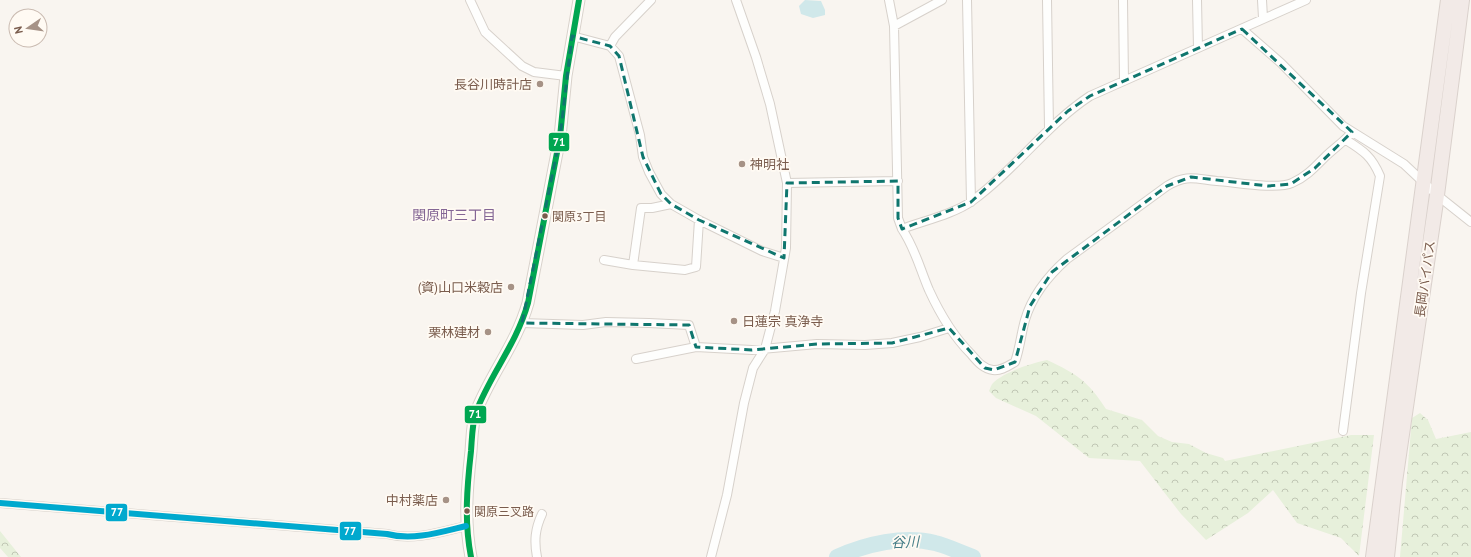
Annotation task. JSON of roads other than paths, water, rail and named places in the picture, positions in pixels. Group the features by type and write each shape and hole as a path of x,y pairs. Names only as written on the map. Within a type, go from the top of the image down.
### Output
{"highway":[{"name":"長岡バイパス","path":"1373,557 1448,0"},
{"name":"長岡バイパス","path":"1387,557 1395,482 1437,195 1462,0"}],"main road":[{"path":"471,557 466,526 466,504 476,413 522,323 528,302 560,137 566,76 579,0"}],"street":[{"path":"470,0 485,32 522,66 534,72 566,76"},
{"path":"610,46 615,37 651,0"},
{"path":"711,557 727,495 744,403 753,368 765,349 775,311 786,248 787,183 770,104 756,56 736,0"},
{"path":"889,0 894,26 898,218 902,229 910,242 930,291 949,328 956,339 985,368 994,370 1004,369 1015,362 1030,306 1052,272 1067,258 1167,186 1176,181 1191,177 1268,186 1290,184 1305,176 1346,140 1352,132"},
{"path":"894,26 942,0"},
{"path":"967,0 971,202"},
{"path":"1047,0 1049,128"},
{"path":"1123,0 1124,80"},
{"path":"1197,0 1198,48"},
{"path":"1262,0 1263,18"},
{"path":"902,229 971,202 1017,162 1049,128 1090,96 1306,0"},
{"path":"1242,29 1306,88 1319,103 1352,132 1404,164 1423,183 1471,222"},
{"path":"572,36 610,46 619,56 640,135 643,157 661,194 671,204 699,220 762,251 784,258"},
{"path":"1343,431 1361,293 1380,176 1374,161 1362,149 1346,140"},
{"path":"787,183 898,181"},
{"path":"633,265 641,208 652,208 671,204"},
{"path":"604,260 633,265 685,270 696,267 699,220"},
{"path":"522,323 583,325 606,322 642,322 689,325 696,347"},
{"path":"636,359 696,347 752,350 817,344 865,345 892,343 920,337 949,328"},
{"path":"0,503 387,534 398,537 420,536 466,526"},
{"path":"537,557 535,548 536,527 542,514"}],"water":[{"path":"805,0 821,1 825,10 825,15 813,18 801,14 799,6"}],"waterway":[{"name":"谷川","path":"837,557 860,548 898,540 923,541 940,544 973,557"}],"place":[{"name":"長谷川時計店","path":"540,84"},
{"name":"神明社","path":"742,164"},
{"name":"関原3丁目","path":"545,216"},
{"name":"(資)山口米穀店","path":"511,287"},
{"name":"日蓮宗 真浄寺","path":"734,321"},
{"name":"栗林建材","path":"488,332"},
{"name":"中村薬店","path":"446,500"},
{"name":"関原三叉路","path":"467,511"}],"district":[{"name":"関原町三丁目","path":"454,215"}]}
